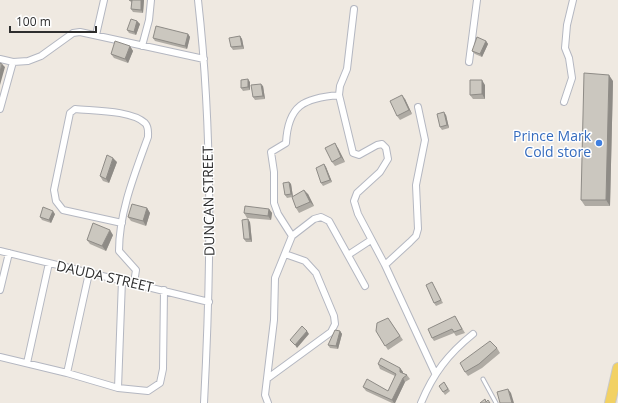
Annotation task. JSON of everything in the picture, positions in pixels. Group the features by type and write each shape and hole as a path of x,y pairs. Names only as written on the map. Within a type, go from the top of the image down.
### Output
{"main road":[{"path":"610,403 618,368"}],"street":[{"path":"96,35 104,0"},
{"path":"142,46 149,20 151,0"},
{"name":"DUNCAN STREET","path":"198,0 207,100 209,302 204,403"},
{"path":"469,62 477,0"},
{"path":"564,102 572,78 569,58 565,48 567,25 573,0"},
{"path":"354,9 347,69 340,86 339,95 353,153 359,155 377,145 382,144 386,148 388,154 388,159 380,172 354,197 358,214 385,265 435,373"},
{"path":"0,59 13,62 41,56 73,33 96,35 204,59"},
{"path":"0,109 13,62"},
{"path":"292,236 278,214 274,203 274,172 270,152 286,143 291,115 300,106 314,98 339,95"},
{"path":"385,265 416,236 418,228 416,185 425,140 418,107"},
{"path":"122,223 63,210 56,201 54,190 70,113 75,108 122,114 141,120 149,129 148,137 129,193 122,223 119,251 136,270 134,283"},
{"path":"268,403 266,395 274,320 275,278 292,236 314,219 325,218 329,221 365,286"},
{"path":"348,254 371,240"},
{"name":"DAUDA STREET","path":"0,251 209,302"},
{"path":"0,290 9,253"},
{"path":"268,378 331,332 334,324 334,316 316,272 306,261 285,254"},
{"path":"26,363 49,263"},
{"path":"67,373 89,273"},
{"path":"118,388 122,280"},
{"path":"0,356 118,388 148,391 160,382 163,369 164,290"},
{"path":"421,403 435,373 445,359 473,334"}],"lane":[{"path":"483,379 496,403"}],"building":[{"path":"132,0 141,0 141,10 131,9"},
{"path":"131,19 137,21 134,32 127,30"},
{"path":"156,26 188,34 185,46 153,38"},
{"path":"240,36 242,46 231,47 229,38"},
{"path":"477,37 486,41 480,54 472,51"},
{"path":"115,41 130,46 125,59 111,54"},
{"name":"Prince Mark Cold store","path":"584,73 609,75 606,200 581,200"},
{"path":"248,79 248,87 241,88 241,80"},
{"path":"470,80 482,80 482,94 470,95"},
{"path":"261,84 263,96 253,97 251,85"},
{"path":"402,95 409,110 397,116 390,101"},
{"path":"444,112 447,125 440,127 437,114"},
{"path":"335,143 341,157 332,162 325,148"},
{"path":"107,155 113,158 106,179 100,176"},
{"path":"324,164 330,180 321,183 316,168"},
{"path":"289,182 291,194 285,195 283,183"},
{"path":"304,190 310,202 296,208 292,197"},
{"path":"132,204 147,208 143,221 128,217"},
{"path":"245,206 269,209 268,216 244,213"},
{"path":"43,207 53,211 49,220 40,217"},
{"path":"248,219 250,239 244,239 242,220"},
{"path":"93,223 110,230 102,246 87,240"},
{"path":"432,282 441,300 434,303 426,285"},
{"path":"455,316 462,329 454,332 452,329 432,338 428,329"},
{"path":"388,318 400,336 385,346 376,331 377,323"},
{"path":"302,326 307,331 295,345 290,340"},
{"path":"335,330 340,331 336,346 328,345"},
{"path":"490,341 497,348 479,364 465,372 460,363"},
{"path":"381,358 400,368 400,372 407,375 403,378 392,400 363,387 367,379 388,391 396,374 378,364"},
{"path":"444,382 448,389 443,392 439,386"},
{"path":"508,389 512,403 500,403 497,392"},
{"path":"485,399 486,402 488,400 490,403 480,403"}],"place":[{"name":"Prince Mark Cold store","path":"599,143"}]}
